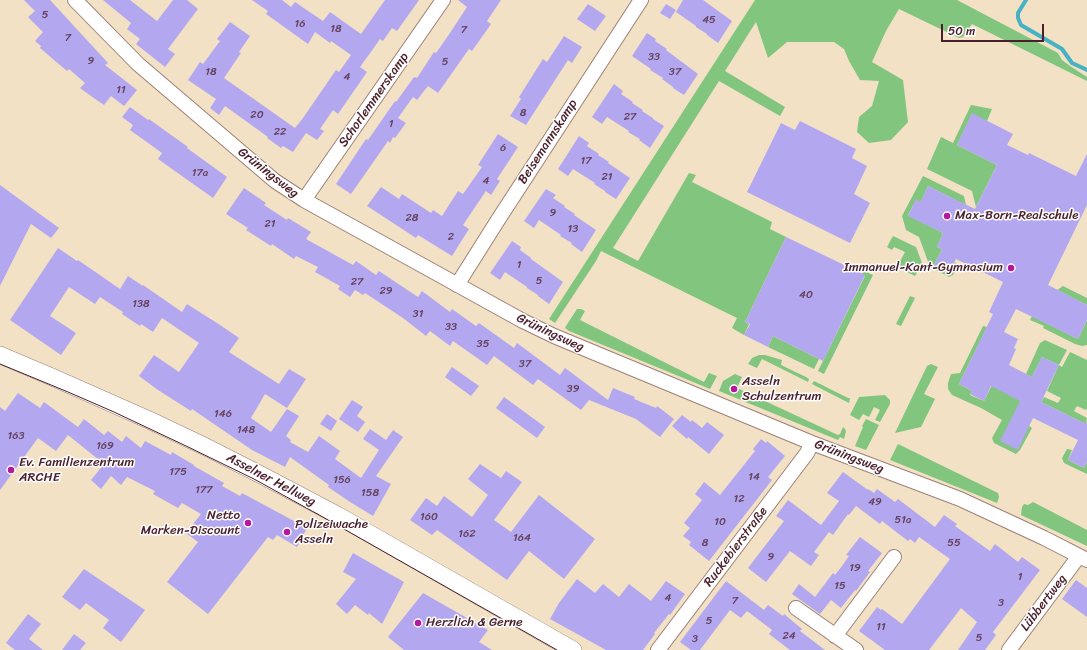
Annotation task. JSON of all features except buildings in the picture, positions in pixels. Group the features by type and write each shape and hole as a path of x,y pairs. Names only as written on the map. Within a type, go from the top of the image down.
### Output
{"main road":[{"name":"Asselner Hellweg","path":"0,355 183,435 259,473 336,515 573,650"}],"street":[{"name":"Grüningsweg","path":"76,0 138,64 275,181 304,200 457,285 554,336 812,443 960,499 1083,558"},
{"name":"Schorlemmerskamp","path":"304,200 443,0"},
{"name":"Beisemannskamp","path":"457,285 641,0"},
{"name":"Ruckebierstraße","path":"658,650 807,453 812,443"},
{"path":"835,636 894,557"},
{"name":"Lübbertweg","path":"1008,650 1083,558"},
{"path":"796,608 856,650"}],"green space":[{"path":"755,0 957,0 1058,53 1062,60 1087,77 1087,81 972,24 963,37 959,38 899,9 886,31 872,62 903,80 908,122 891,140 869,143 857,132 859,117 872,106 879,81 860,80 844,49 834,42 787,42 768,58 756,22 725,71 785,107 780,116 719,81 613,248 638,261 689,173 696,175 692,182 772,222 770,229 786,237 745,322 749,324 744,335 732,328 737,318 601,251 555,323 549,319"},
{"path":"971,105 992,109 987,121 972,114 957,145 997,165 976,207 972,191 927,169 941,137 953,143"},
{"path":"923,176 964,196 966,205 928,186 921,202 916,200 908,215 943,233 937,247 942,249 934,265 949,273 955,262 958,265 953,275 949,277 930,267 919,237 906,230 902,216"},
{"path":"893,236 916,247 922,263 915,276 897,267 905,252 894,247 892,250 887,247"},
{"path":"864,271 873,275 824,374 818,371 865,276 862,274"},
{"path":"1063,286 1087,298 1087,305 1057,290"},
{"path":"910,296 915,298 901,326 896,324"},
{"path":"577,309 585,311 580,320 704,382 709,373 717,376 710,389 569,331 565,328"},
{"path":"1032,316 1078,339 1087,320 1087,345 1082,346 1075,344 1043,328 1044,326 1030,320"},
{"path":"983,326 987,327 959,384 972,391 970,395 984,401 993,383 1025,403 1029,426 1032,428 1020,450 1016,454 994,443 992,438 1002,420 981,408 952,395 948,389 951,374 960,373"},
{"path":"773,336 819,359 814,369 768,347"},
{"path":"1045,340 1067,350 1059,365 1042,357 1032,377 1026,374 1040,343"},
{"path":"1070,352 1087,360 1087,408 1086,410 1077,406 1074,411 1087,418 1086,424 1041,402 1044,397 1058,403 1061,398 1047,391 1059,365 1062,367"},
{"path":"759,355 765,355 782,360 781,365 806,377 809,379 808,382 762,359 757,368 748,364 752,358"},
{"path":"931,364 938,367 924,394 935,399 921,427 895,433 927,366"},
{"path":"735,374 742,377 737,388 838,435 843,427 846,431 844,439 840,437 838,440 719,391 723,381"},
{"path":"814,381 850,398 849,403 812,384"},
{"path":"885,395 890,400 890,404 880,422 875,420 880,410 874,407 869,417 863,414 859,420 850,415 859,397"},
{"path":"866,419 879,425 866,450 855,446"},
{"path":"898,444 998,493 999,497 997,503 890,460"},
{"path":"1067,449 1072,450 1068,460 1084,468 1087,462 1087,474 1064,463 1062,458"},
{"path":"1033,502 1087,530 1087,546 1021,515 1024,504 1028,505"}],"waterway":[{"path":"1026,0 1018,13 1018,18 1021,25 1062,49 1072,63 1087,70"}],"tram line":[{"path":"0,364 114,412 254,479 557,650"}],"place":[{"name":"Max-Born-Realschule","path":"947,216"},
{"name":"Immanuel-Kant-Gymnasium","path":"1011,268"},
{"name":"Asseln Schulzentrum","path":"734,389"},
{"name":"Ev. Familienzentrum ARCHE","path":"11,470"},
{"name":"Netto Marken-Discount","path":"248,523"},
{"name":"Polizeiwache Asseln","path":"287,532"},
{"name":"Herzlich & Gerne","path":"418,623"}]}
